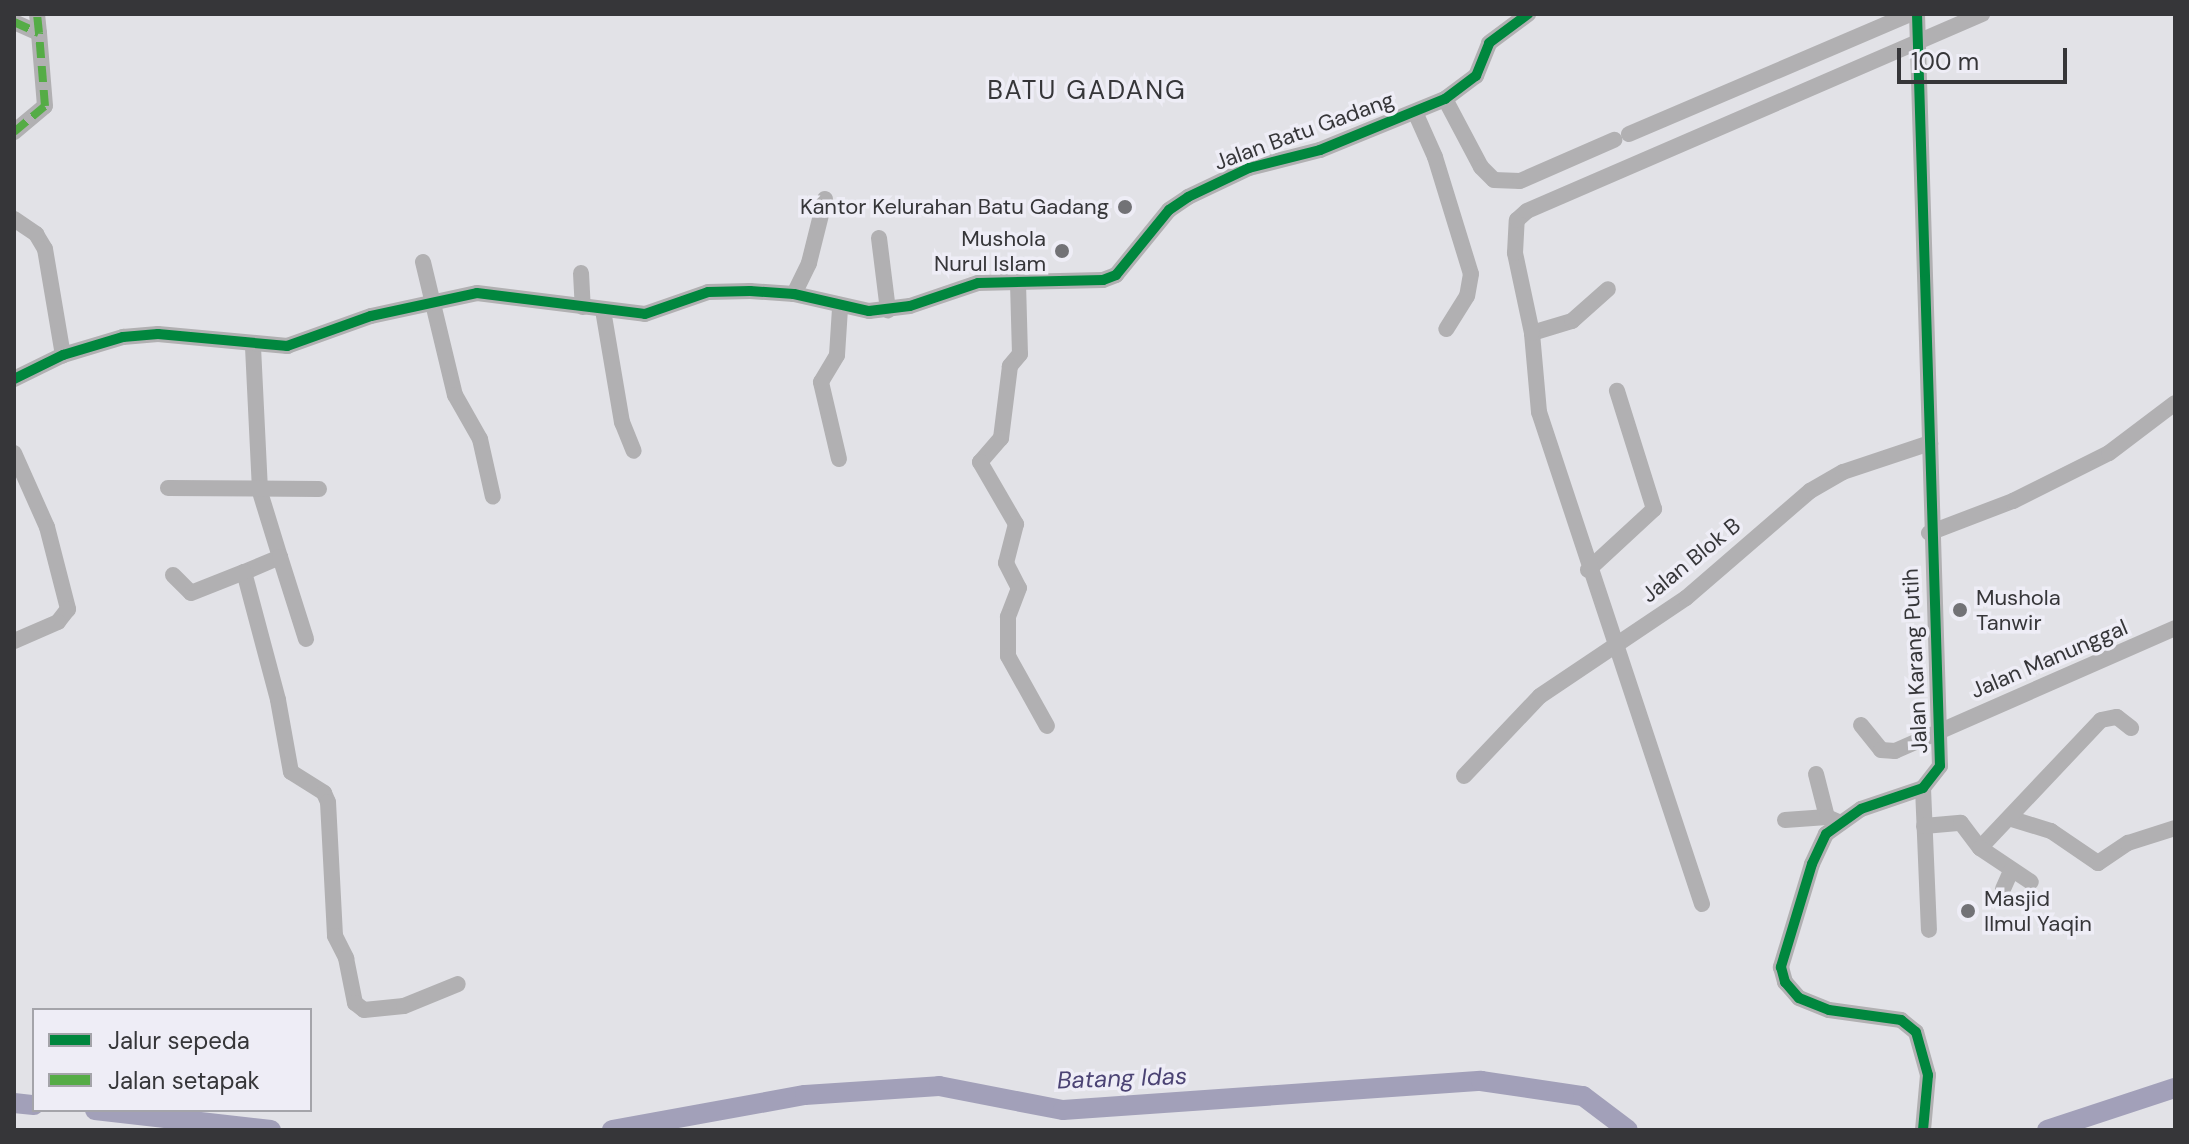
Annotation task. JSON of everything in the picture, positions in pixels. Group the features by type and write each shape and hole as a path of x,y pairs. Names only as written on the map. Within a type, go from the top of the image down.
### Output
{"street":[{"path":"14,132 45,106 37,14"},
{"name":"Jalan Batu Gadang","path":"14,379 63,355 123,337 158,334 253,347 287,346 432,300 492,292 645,314 724,290 794,294 840,308 888,310 968,285 1111,278 1169,210 1188,197 1249,168 1320,150 1445,99 1476,76 1485,47 1528,14"},
{"path":"1445,99 1481,167 1494,180 1520,181 1911,14"},
{"name":"Jalan Karang Putih","path":"1917,14 1930,443 1929,533 1940,729 1940,766 1923,788"},
{"path":"1702,904 1616,643 1588,570 1539,412 1532,333 1515,253 1521,215 1982,14"},
{"path":"14,22 39,33"},
{"path":"1415,112 1435,157 1471,274 1467,296 1446,329"},
{"path":"794,294 809,263 825,199"},
{"path":"14,219 36,234 45,249 63,355"},
{"path":"879,238 888,310"},
{"path":"423,262 455,395 480,439 493,497"},
{"path":"581,273 583,307"},
{"path":"1018,283 1020,354 1010,366 1001,438 980,462 1016,524 1006,563 1019,588 1008,617 1008,656 1047,726"},
{"path":"1532,333 1572,321 1608,289"},
{"path":"839,459 821,382 836,359 840,308"},
{"path":"603,310 622,422 634,451"},
{"path":"253,347 260,492 306,639"},
{"path":"1588,570 1654,509 1617,391"},
{"path":"1929,533 2013,501 2109,453 2175,403"},
{"name":"Jalan Blok B","path":"1464,776 1540,696 1686,598 1828,479 1930,443"},
{"path":"14,453 47,527 68,609 58,622 14,641"},
{"path":"168,488 260,492 319,489"},
{"path":"173,575 191,593 280,557"},
{"path":"244,572 278,700 291,772 324,793 328,802 335,936 346,958 355,1003 364,1010 404,1006 458,984"},
{"name":"Jalan Manunggal","path":"1861,725 1874,744 1887,752 2175,628"},
{"path":"1980,848 2012,819 2101,720 2117,717 2131,728"},
{"path":"1816,774 1832,820 1812,864 1781,967 1785,982 1799,998 1829,1010 1901,1020 1916,1032 1928,1075 1923,1130"},
{"path":"1785,820 1832,820 1923,788 1929,930"},
{"path":"2012,819 2051,831 2098,863 2128,843 2175,828"},
{"path":"1924,826 1961,823 1980,848 2031,882"},
{"path":"2003,889 2011,871"}],"waterway":[{"name":"Batang Idas","path":"612,1130 805,1095 939,1086 1063,1110 1481,1081 1583,1096 1628,1130"},
{"name":"Batang Idas","path":"2047,1130 2175,1088"},
{"name":"Batang Idas","path":"14,1103 32,1105"},
{"name":"Batang Idas","path":"113,1112 271,1130"}],"marked path":[{"path":"14,22 39,33 37,14"},
{"path":"14,132 45,106 39,33"}],"cycle path":[{"path":"14,379 63,355 123,337 158,334 287,346 371,316 477,293 645,314 708,292 750,291 794,294 869,311 910,306 978,283 1103,280 1116,275 1169,210 1188,197 1249,168 1320,150 1445,99 1476,76 1489,43 1528,14"},
{"path":"1917,14 1940,766 1923,788 1861,809 1826,834 1812,864 1781,967 1785,982 1799,998 1829,1010 1901,1020 1916,1032 1928,1075 1923,1130"}],"place":[{"name":"Kantor Kelurahan Batu Gadang","path":"1125,207"},
{"name":"Mushola Nurul Islam","path":"1062,251"},
{"name":"Mushola Tanwir","path":"1960,610"},
{"name":"Masjid Ilmul Yaqin","path":"1968,911"}],"district":[{"name":"BATU GADANG","path":"1087,91"}]}
